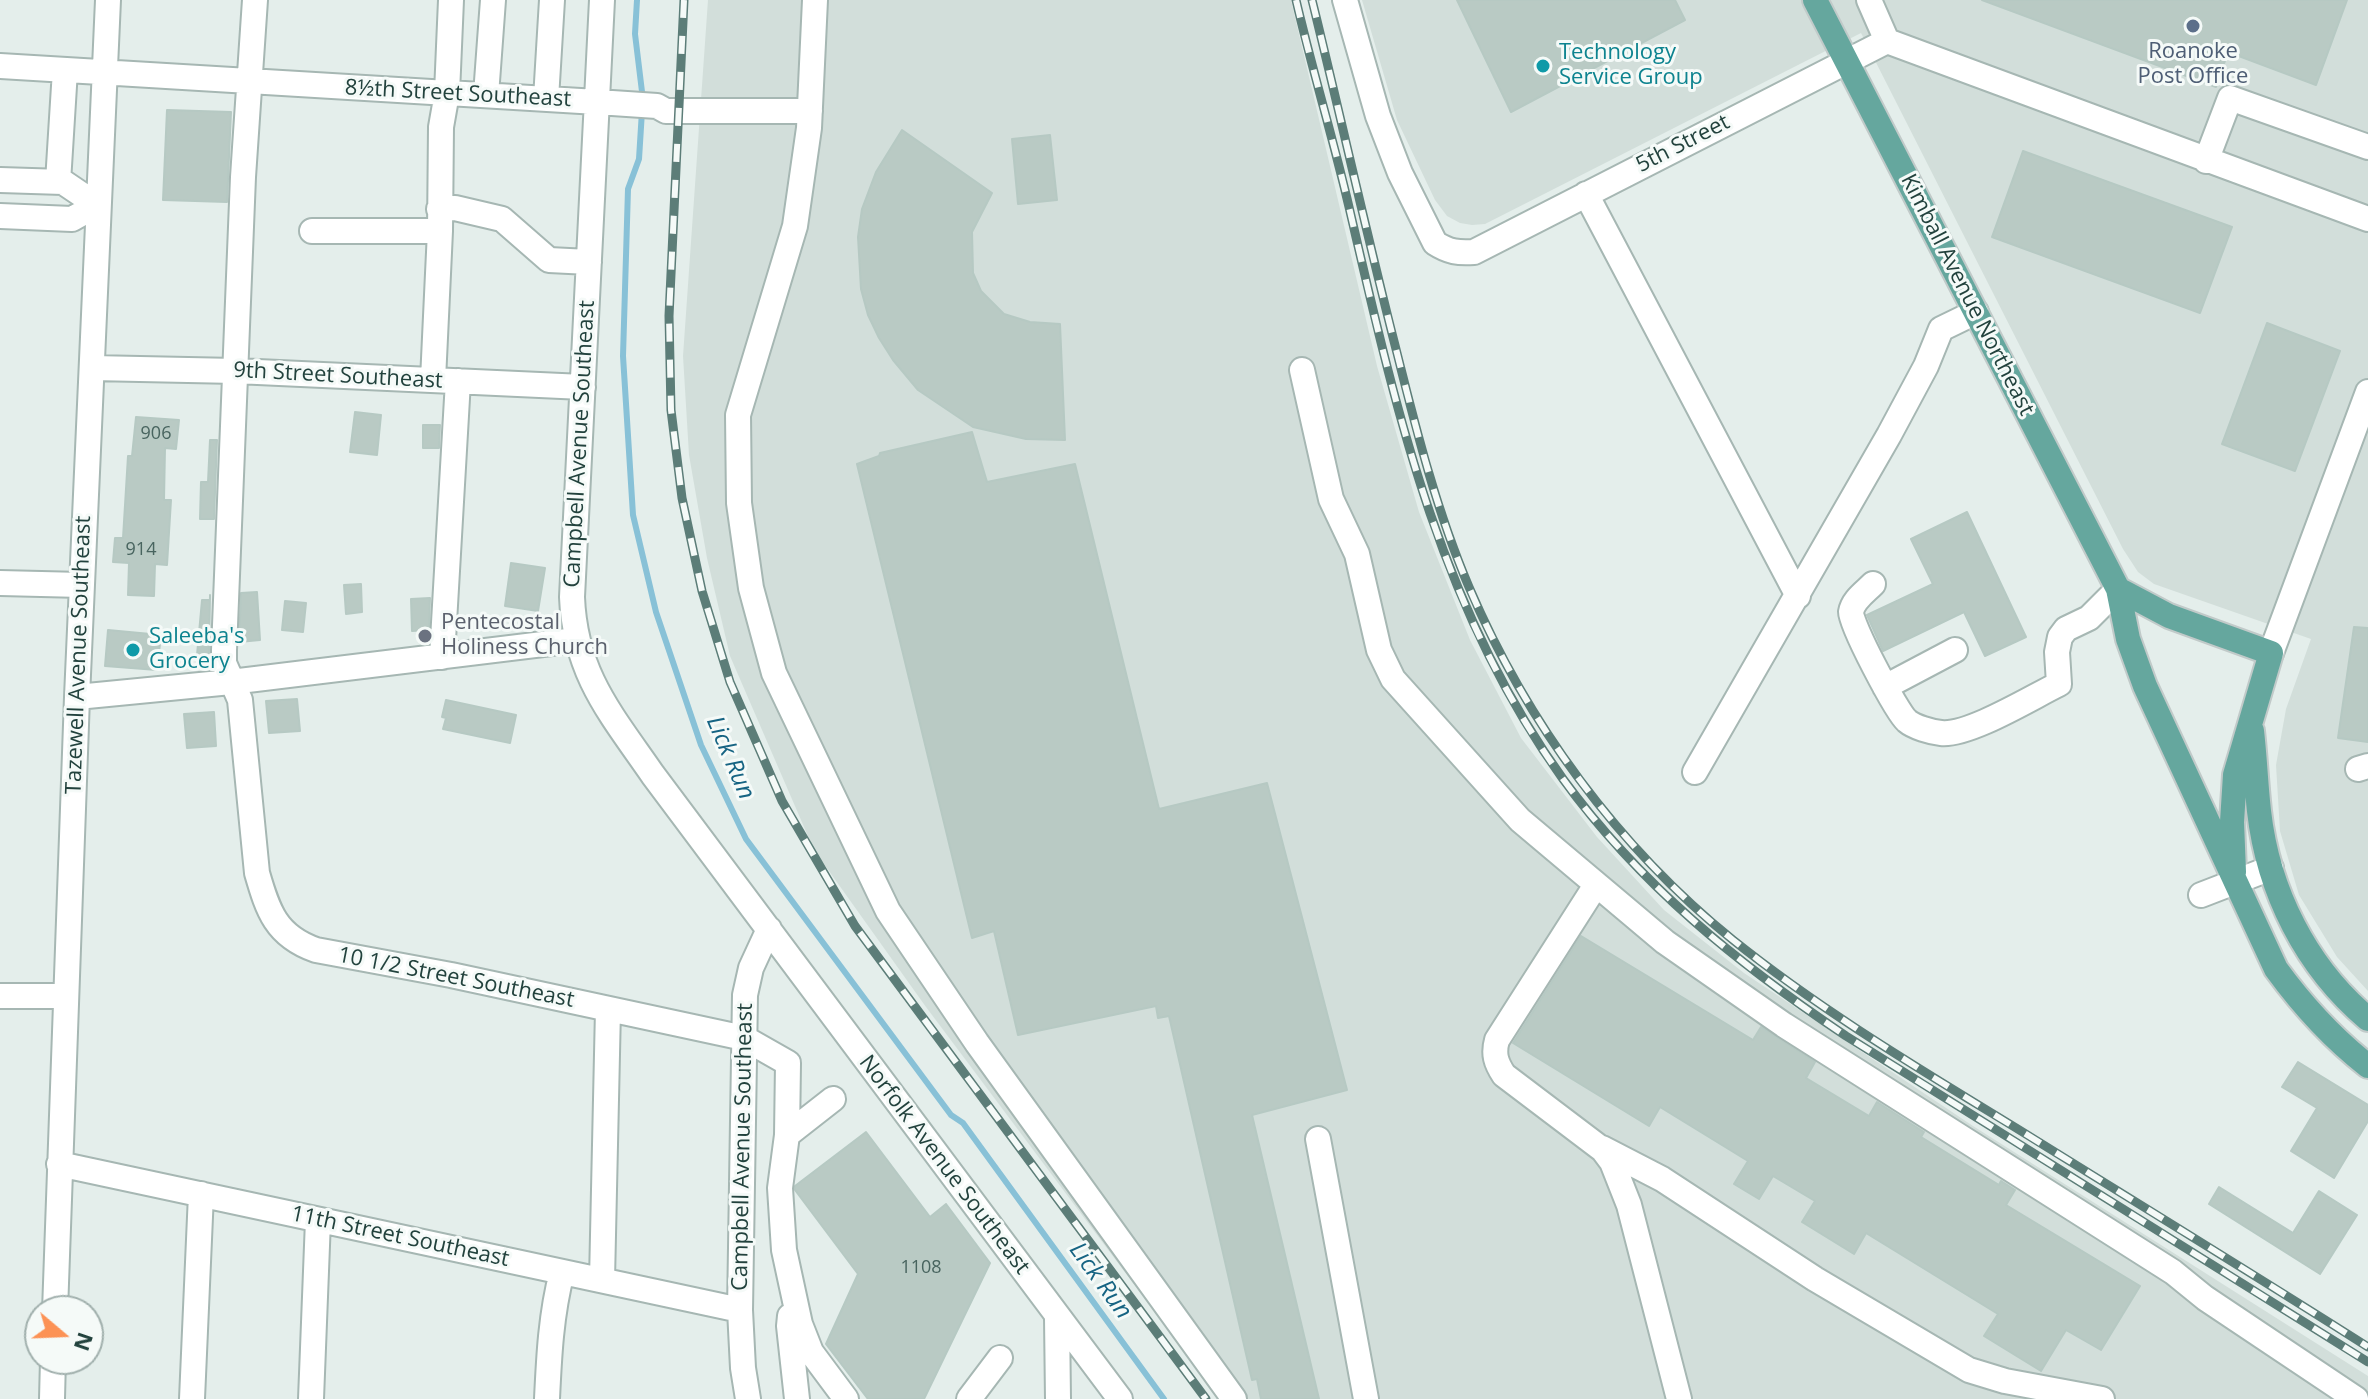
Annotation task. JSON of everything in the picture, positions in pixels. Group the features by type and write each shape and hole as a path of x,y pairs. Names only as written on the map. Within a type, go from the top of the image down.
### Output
{"main road":[{"name":"Kimball Avenue Northeast","path":"1815,0 2118,589 2128,639 2145,686 2276,969 2327,1031 2368,1066"},
{"path":"2118,589 2169,616 2271,653 2235,775 2232,822 2234,882"},
{"path":"2251,724 2259,809 2281,899 2309,953 2332,983 2368,1019"}],"street":[{"name":"Tazewell Avenue Southeast","path":"55,1295 77,697 108,0"},
{"name":"10 1/2 Street Southeast","path":"255,0 243,177 224,663 240,700 257,873 265,900 275,921 286,934 299,944 316,950 451,975 744,1038 788,1063 787,1135"},
{"path":"442,657 445,381 440,220 441,127 447,93 451,0"},
{"path":"486,95 493,0"},
{"path":"546,99 552,0"},
{"name":"Campbell Avenue Southeast","path":"602,0 572,597 576,640 585,669 598,694 653,775 769,929 751,968 745,995 740,1310 748,1399"},
{"path":"815,0 810,111 795,226 738,415 739,503 751,588 774,673 888,911 977,1043 1234,1399"},
{"name":"5th Street","path":"1345,0 1378,116 1400,173 1435,243 1458,253 1474,252 1887,41"},
{"path":"1869,0 1887,41 2368,219"},
{"name":"8½th Street Southeast","path":"0,66 657,106 666,111 810,111"},
{"path":"58,182 65,70"},
{"path":"2206,161 2230,98 2368,147"},
{"path":"63,110 102,113"},
{"path":"0,180 63,182 97,205 72,219 0,216"},
{"path":"1586,194 1798,596"},
{"path":"312,231 440,220 455,208 502,219 549,260 589,262"},
{"path":"1695,772 1919,380 1941,329 1976,312"},
{"name":"9th Street Southeast","path":"92,368 236,371 583,387"},
{"path":"1302,370 1331,499 1357,554 1379,650 1393,679 1520,820 1665,942 1784,1025 2173,1272 2205,1298 2356,1399"},
{"path":"2271,653 2368,392"},
{"path":"0,583 82,585"},
{"path":"1873,584 1853,604 1850,617 1885,687 1907,721 1937,733 1963,730 2059,684 2057,652 2060,637 2066,629 2089,618 2118,589"},
{"path":"77,697 231,682 576,640"},
{"path":"1885,687 1955,650"},
{"path":"2201,895 2271,868"},
{"path":"1596,885 1497,1040 1494,1051 1504,1075 1596,1145 1612,1162 1629,1205 1679,1399"},
{"name":"Norfolk Avenue Southeast","path":"769,929 1120,1399"},
{"path":"0,996 66,996"},
{"path":"602,1280 608,1009"},
{"path":"833,1099 787,1135 780,1188 784,1250 800,1324 811,1352 846,1399"},
{"path":"1318,1139 1366,1399"},
{"path":"1596,1145 1662,1179 1815,1279 1969,1370 2005,1381 2102,1399"},
{"name":"11th Street Southeast","path":"59,1164 740,1310"},
{"path":"192,1399 201,1194"},
{"path":"311,1399 318,1220"},
{"path":"741,1249 784,1250"},
{"path":"547,1399 552,1322 562,1272"},
{"path":"793,1294 789,1326 797,1399"},
{"path":"1057,1318 1058,1399"},
{"path":"969,1399 1000,1358"},
{"path":"52,1399 53,1375"}],"shaded area":[{"path":"708,0 1291,0 1377,366 1419,512 1470,640 1521,738 1597,837 1664,910 1744,973 1973,1126 2368,1376 2368,1399 1220,1399 926,1007 814,850 730,656 707,558 689,455 683,356"},
{"path":"1362,0 2368,0 2368,991 2337,957 2299,895 2280,831 2276,765 2286,709 2311,639 2154,584 2138,572 2123,549 1861,33 1485,224 1472,225 1447,216 1435,200 1397,120"}],"building":[{"name":"Technology Service Group","path":"1457,0 1675,0 1685,20 1511,112"},
{"name":"Roanoke Post Office","path":"1982,0 2347,0 2316,85 2228,52 2216,87"},
{"path":"167,110 231,112 227,202 163,200"},
{"path":"902,130 992,193 972,232 973,273 981,291 1004,314 1030,322 1060,324 1065,440 1026,439 973,427 918,390 879,338 861,289 858,237 862,209 876,172"},
{"path":"1050,135 1057,200 1018,204 1012,139"},
{"path":"2023,151 2232,227 2200,313 1992,237"},
{"path":"2267,323 2340,351 2295,471 2222,444"},
{"path":"355,412 381,415 377,455 350,452"},
{"path":"136,417 179,420 176,449 165,448 164,500 171,500 167,565 155,564 154,596 128,595 129,563 113,562 115,538 123,538 128,456 132,456"},
{"path":"423,425 440,425 439,448 423,448"},
{"path":"972,432 987,482 1075,464 1159,809 1267,783 1347,1090 1252,1115 1319,1399 1261,1399 1257,1379 1252,1380 1169,1016 1158,1018 1156,1006 1018,1035 994,931 972,938 857,464 880,453"},
{"path":"210,440 217,440 214,519 200,519 201,482 208,482"},
{"path":"1967,512 2026,637 1985,656 1964,612 1883,651 1867,615 1933,584 1911,539"},
{"path":"511,563 545,568 538,611 505,606"},
{"path":"361,584 362,612 346,614 344,585"},
{"path":"257,592 260,640 239,642 241,593"},
{"path":"430,598 429,630 412,631 411,599"},
{"path":"202,600 210,600 209,655 197,655"},
{"path":"285,601 306,603 303,632 282,630"},
{"path":"2354,627 2368,628 2368,742 2338,738"},
{"name":"Saleeba's Grocery","path":"108,630 161,635 157,670 105,666"},
{"path":"297,699 300,731 269,733 266,701"},
{"path":"446,700 516,715 510,743 443,729"},
{"path":"214,712 216,746 187,748 184,714"},
{"path":"1581,936 1753,1040 1761,1027 1815,1062 1806,1078 1869,1116 1877,1102 1924,1132 1921,1137 1999,1185 2001,1181 2015,1190 2006,1205 2140,1286 2101,1350 2066,1330 2041,1371 1984,1336 1998,1314 1866,1233 1854,1254 1802,1222 1815,1201 1773,1176 1759,1199 1734,1184 1748,1161 1660,1107 1649,1126 1513,1043"},
{"path":"2298,1062 2368,1105 2368,1121 2334,1178 2291,1151 2317,1108 2282,1087"},
{"path":"866,1132 930,1217 946,1204 990,1263 924,1399 868,1399 826,1344 858,1274 795,1186"},
{"path":"2219,1187 2293,1233 2319,1191 2357,1215 2320,1274 2209,1204"}],"waterway":[{"name":"Lick Run","path":"637,0 635,34 643,100"},
{"name":"Lick Run","path":"642,111 639,159 628,189 623,356 633,515 656,612 701,745 746,839 951,1115 963,1123 1164,1399"}],"railway":[{"path":"684,0 669,316 671,410 682,498 702,591 730,682 782,801 855,926 1206,1399"},
{"path":"1296,0 1385,358 1427,505 1453,576 1484,646 1520,713 1593,818 1658,888 1693,920 1806,1008 2368,1362"},
{"path":"1312,0 1405,383 1447,530 1492,637 1548,734 1580,780 1651,865 1691,904 1802,992 2368,1347"}],"place":[{"name":"Roanoke Post Office","path":"2193,26"},
{"name":"Technology Service Group","path":"1543,66"},
{"name":"Pentecostal Holiness Church","path":"425,636"},
{"name":"Saleeba's Grocery","path":"133,650"}]}
